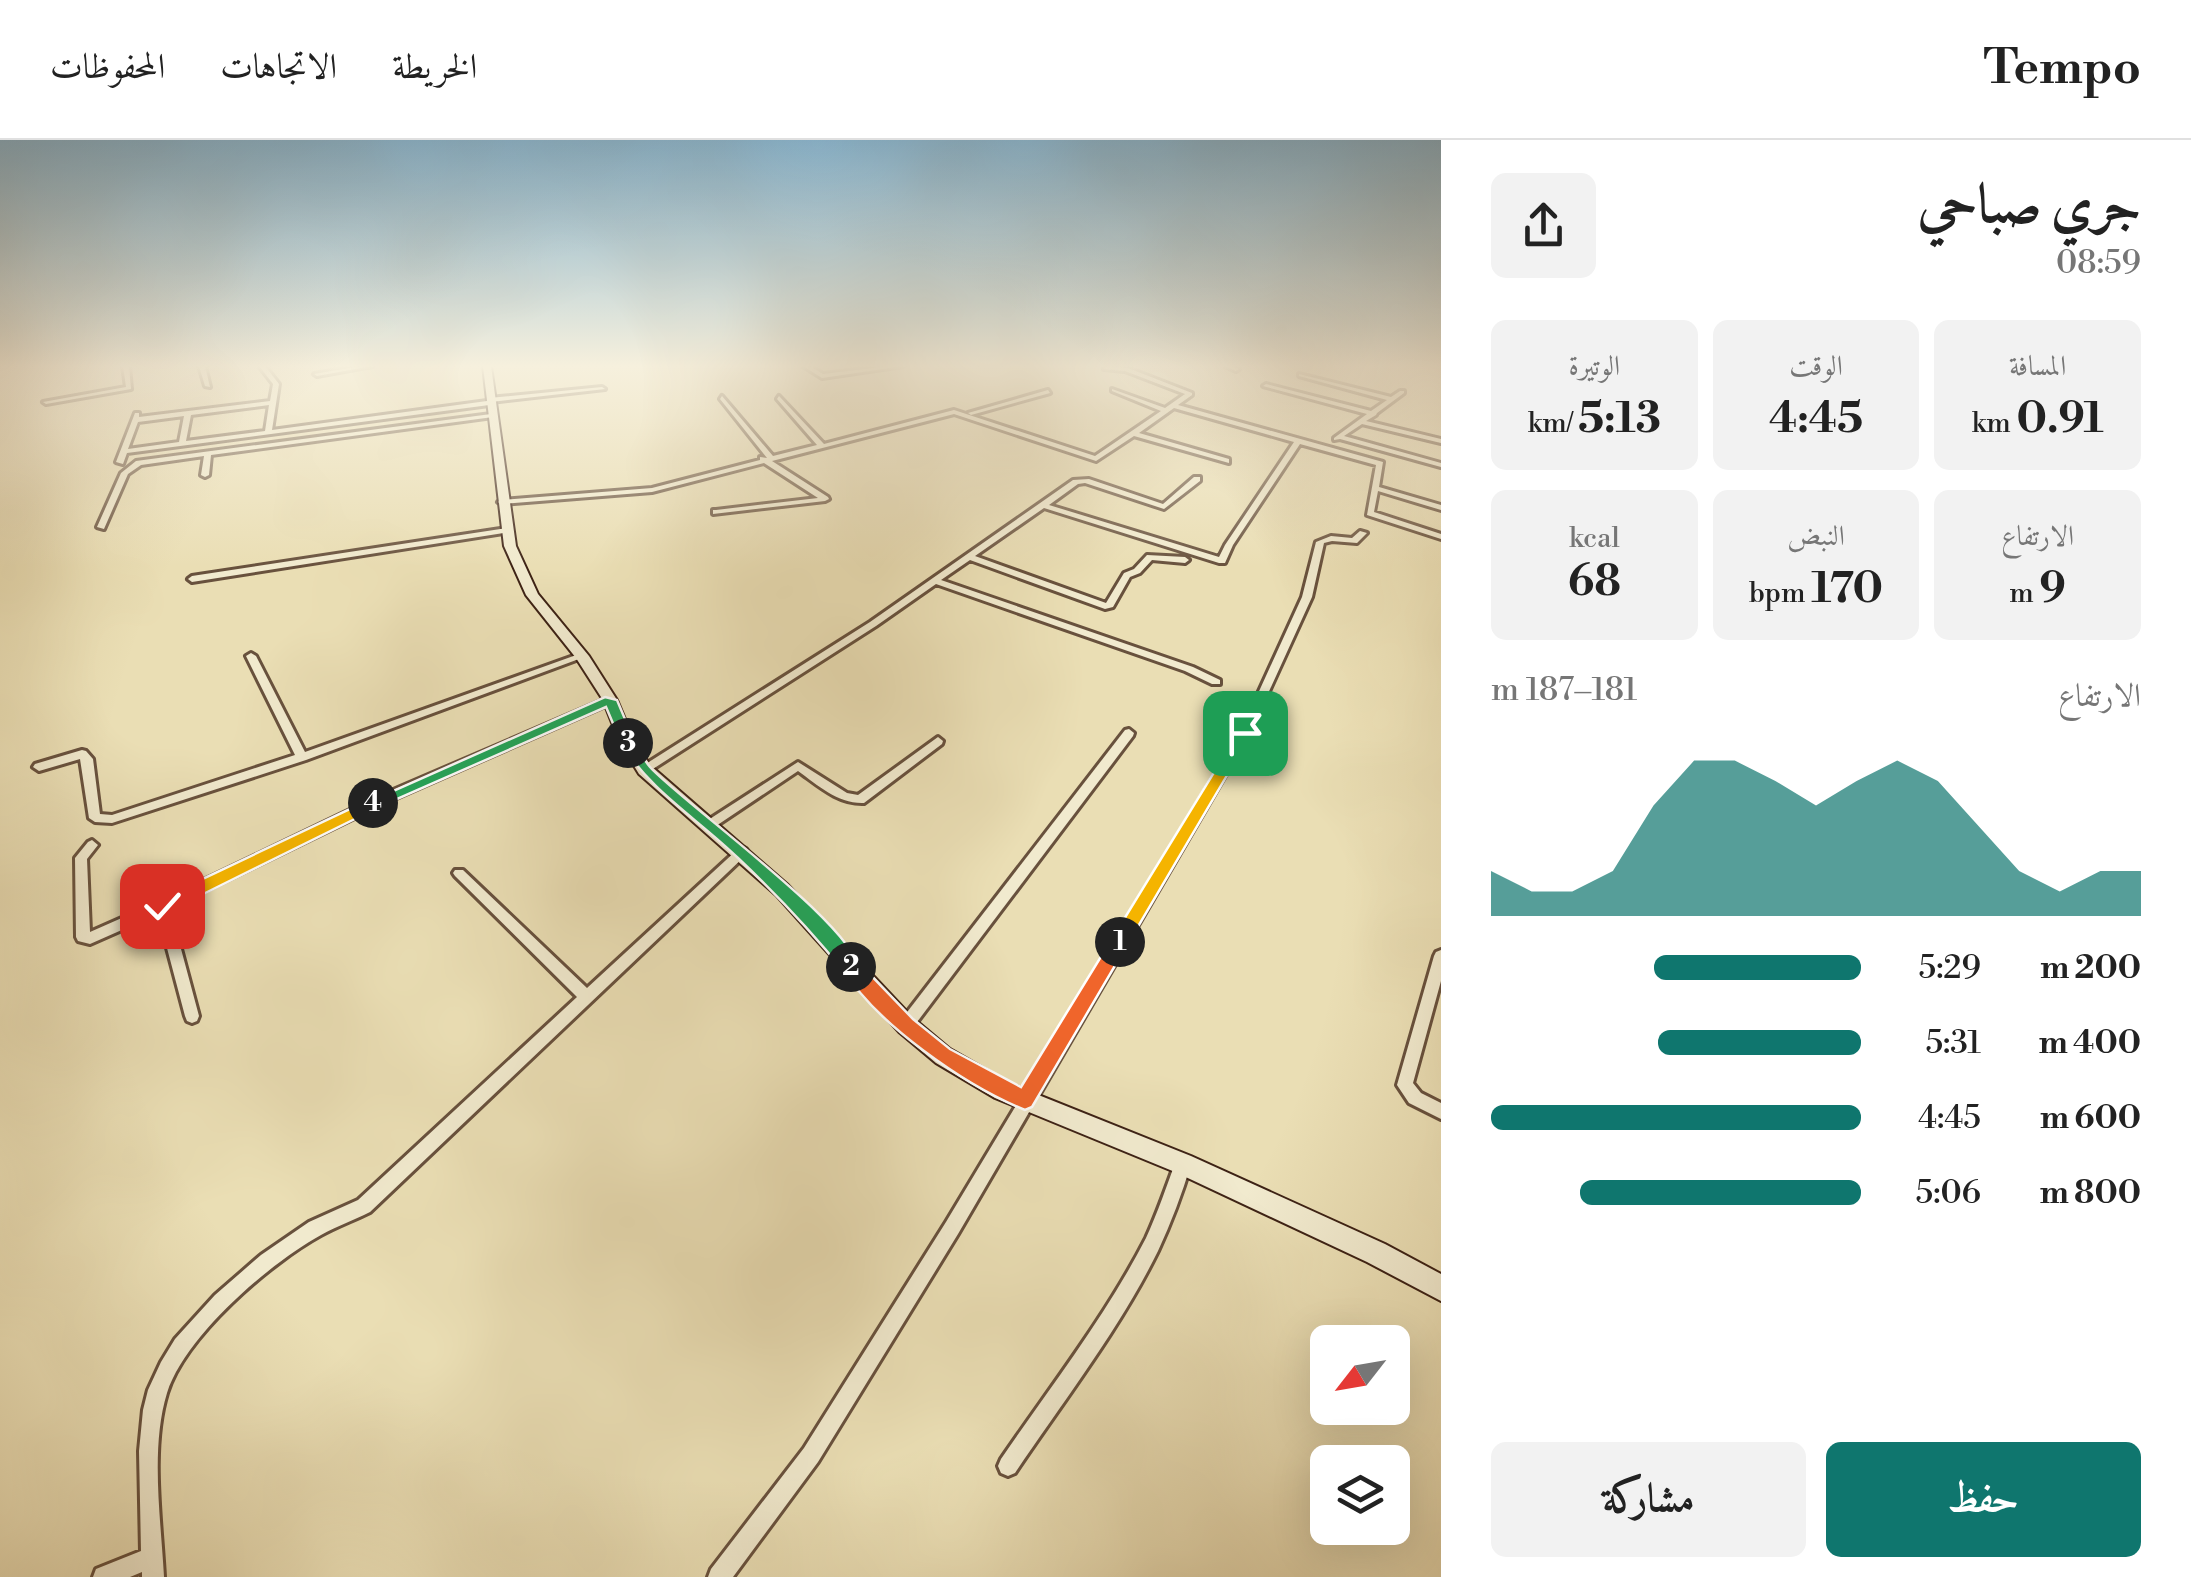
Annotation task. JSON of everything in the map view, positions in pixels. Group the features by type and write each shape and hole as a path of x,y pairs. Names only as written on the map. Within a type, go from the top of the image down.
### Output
{"main road":[{"path":"493,433 507,530 522,580 582,656 610,700 628,743 645,770 742,852 818,927 906,1025 943,1056 1025,1100 1182,1164 1376,1253 1441,1288"}],"street":[{"path":"120,462 131,433"},
{"path":"182,444 184,433"},
{"path":"126,450 260,433"},
{"path":"101,527 125,473 133,466 331,433"},
{"path":"716,512 825,499 767,458 748,433"},
{"path":"810,433 821,445"},
{"path":"502,502 652,490 869,433"},
{"path":"1020,433 1090,459 1133,433"},
{"path":"1133,433 1226,462"},
{"path":"1264,433 1380,464 1372,515 1441,537"},
{"path":"1322,448 1346,433"},
{"path":"1408,433 1441,441"},
{"path":"1431,439 1438,433"},
{"path":"1340,437 1441,465"},
{"path":"1041,504 1222,561 1228,545 1298,442"},
{"path":"205,475 208,454"},
{"path":"645,770 1082,480 1164,507 1198,479"},
{"path":"1375,488 1441,508"},
{"path":"192,579 507,530"},
{"path":"718,1577 810,1455 952,1228 1245,733 1307,597 1320,542 1331,538 1354,541 1363,533"},
{"path":"969,557 1105,606 1110,605 1128,575 1138,571 1150,557 1185,560"},
{"path":"935,581 1189,669 1216,682"},
{"path":"251,656 302,756"},
{"path":"39,767 82,754 87,758 95,818 124,816 582,656"},
{"path":"92,844 81,858 83,937 90,938 381,800 610,700"},
{"path":"906,1025 1129,733"},
{"path":"709,825 798,766 844,796 860,800 938,742"},
{"path":"104,1577 153,1567 150,1438 158,1390 180,1346 203,1318 304,1234 364,1206 742,852"},
{"path":"460,873 587,998"},
{"path":"162,906 192,1016"},
{"path":"1441,956 1404,1085 1415,1098 1441,1111"},
{"path":"1008,1466 1152,1247 1172,1204 1182,1164"}],"route":[{"path":"162,906 381,800 610,700 628,743 645,770 782,890 906,1025 943,1056 1025,1100 1245,733"}]}
